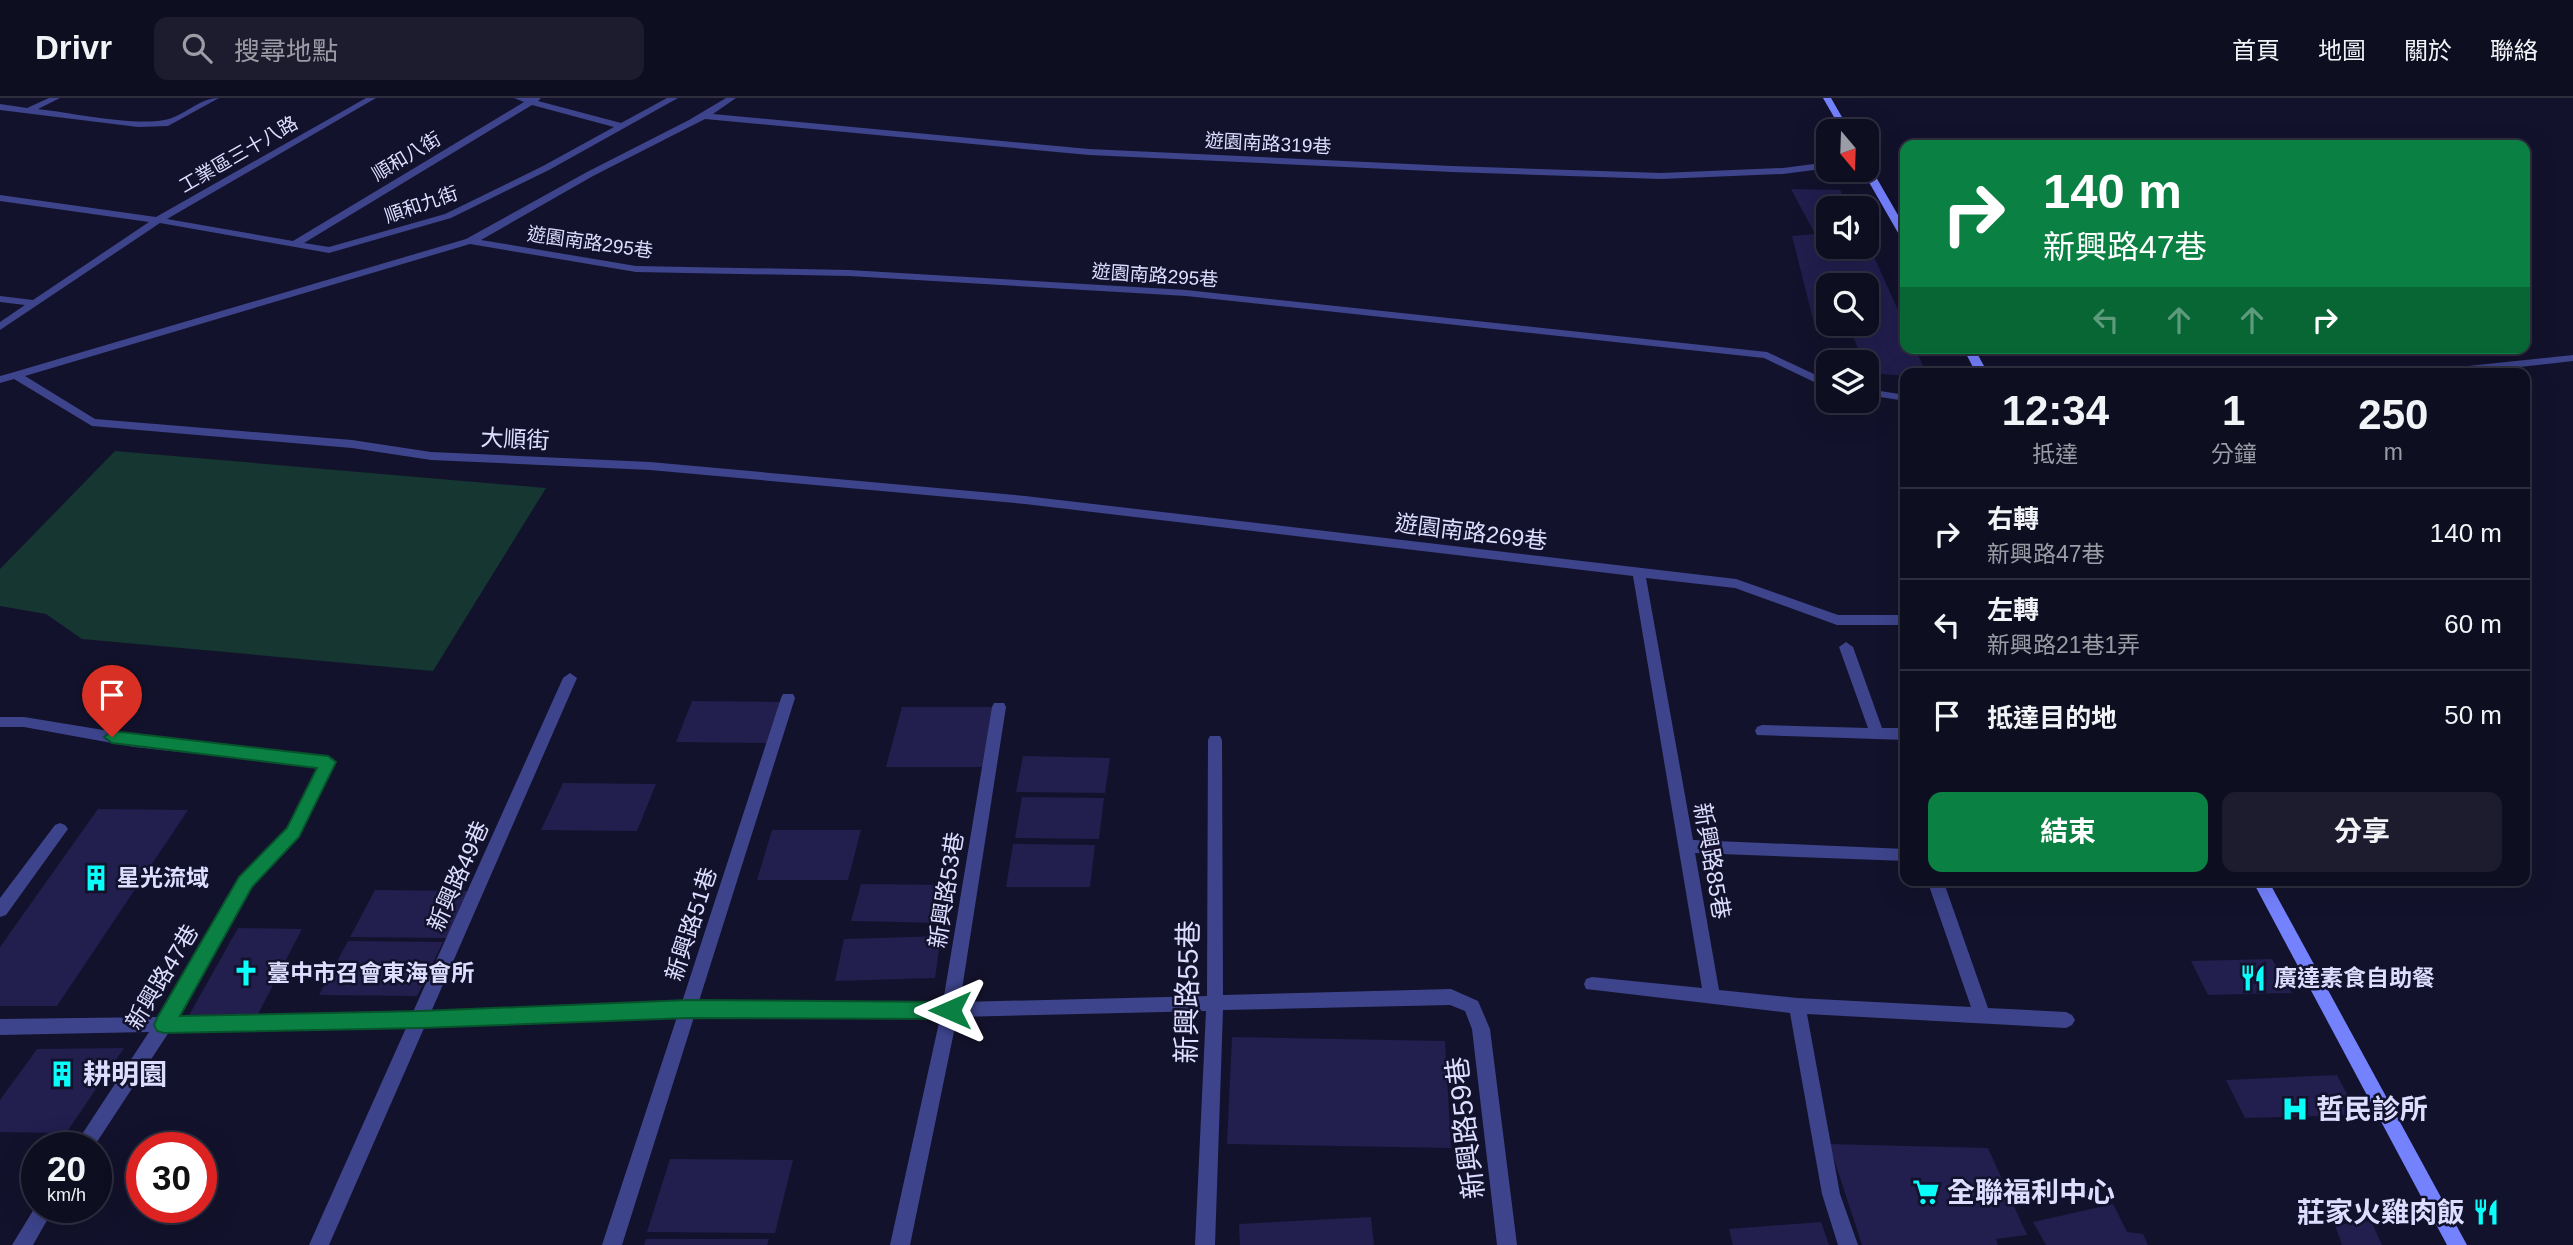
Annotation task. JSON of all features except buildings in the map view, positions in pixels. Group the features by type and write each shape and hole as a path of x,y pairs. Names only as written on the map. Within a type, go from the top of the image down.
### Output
{"street":[{"path":"29,110 56,98"},
{"path":"0,107 138,124 168,123 215,98"},
{"name":"工業區三十八路","path":"0,327 158,220 372,98"},
{"path":"517,98 534,100 621,126"},
{"name":"順和九街","path":"158,220 329,250 448,216 546,168 621,126 657,110 674,98"},
{"path":"0,380 470,241 512,222 570,185 706,116 732,98"},
{"path":"1827,98 1839,119"},
{"name":"順和八街","path":"294,244 534,100"},
{"name":"遊園南路319巷","path":"706,116 1089,152 1416,167 1661,176 1783,171 1816,167"},
{"path":"1874,182 1900,228"},
{"path":"0,198 158,220"},
{"name":"遊園南路295巷","path":"470,241 636,269 849,273 1186,293 1767,355 1816,380"},
{"path":"0,299 32,303"},
{"path":"2478,368 2573,358"},
{"name":"大順街","path":"15,375 92,422 352,444 431,456 650,466 1026,499"},
{"path":"1879,394 1900,397"},
{"name":"遊園南路269巷","path":"1026,499 1736,584 1837,620 1900,620"},
{"name":"新興路85巷","path":"1639,573 1712,997"},
{"path":"1846,647 1877,733"},
{"name":"新興路49巷","path":"319,1245 570,678"},
{"name":"新興路51巷","path":"612,1245 788,698"},
{"name":"新興路53巷","path":"900,1245 950,1010 999,707"},
{"name":"新興路47巷","path":"0,722 23,722 134,741 328,762 293,832 246,882 164,1025 93,1132"},
{"path":"1762,731 1900,734"},
{"name":"新興路55巷","path":"1205,1245 1215,1005 1215,740"},
{"path":"0,910 60,829"},
{"path":"1686,846 1900,855"},
{"path":"1937,886 1981,1013"},
{"path":"2263,886 2457,1245"},
{"path":"1592,984 1797,1006 1981,1013 2066,1020"},
{"name":"新興路59巷","path":"1215,1005 1451,997 1472,1006 1481,1029 1507,1245"},
{"path":"0,1027 420,1020 688,1009 950,1010 1215,1005"},
{"path":"1797,1006 1832,1194 1848,1245"},
{"path":"22,1245 36,1223"}],"green space":[{"path":"115,451 546,488 433,671 82,639 46,614 0,606 0,569"}],"place":[{"name":"星光流域","path":"96,878"},
{"name":"臺中市召會東海會所","path":"246,973"},
{"name":"廣達素食自助餐","path":"2253,978"},
{"name":"耕明園","path":"62,1074"},
{"name":"哲民診所","path":"2295,1109"},
{"name":"全聯福利中心","path":"1926,1192"},
{"name":"莊家火雞肉飯","path":"2486,1212"}],"route":[{"path":"112,737 328,762 293,832 246,882 164,1025 420,1020 688,1009 950,1010"}]}
